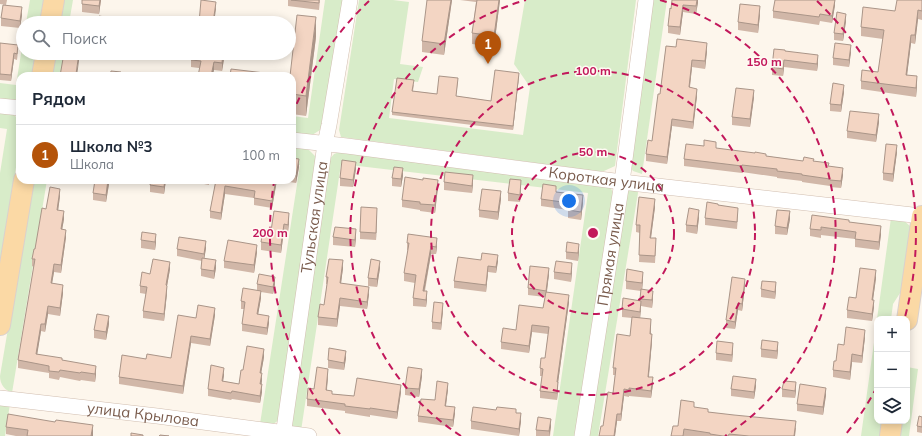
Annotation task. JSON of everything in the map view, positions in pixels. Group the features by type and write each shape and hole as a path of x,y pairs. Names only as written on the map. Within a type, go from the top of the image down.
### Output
{"main road":[{"path":"51,16 54,0"},
{"path":"43,72 45,60"},
{"path":"0,325 23,184"},
{"path":"908,316 922,216"},
{"path":"890,436 892,424"}],"street":[{"name":"Тульская улица","path":"283,435 324,144 329,125 350,0"},
{"name":"Прямая улица","path":"582,436 622,182 646,0"},
{"path":"0,106 16,108"},
{"name":"Короткая улица","path":"296,140 622,182 922,216"},
{"name":"улица Крылова","path":"0,398 157,416 283,435 310,436"}],"green space":[{"path":"30,0 45,0 42,16 27,16"},
{"path":"62,0 73,0 70,16 59,16"},
{"path":"325,0 345,0 326,116 320,130 309,137 296,135 296,116 308,118"},
{"path":"359,0 393,0 409,2 400,64 423,67 418,82 394,79 389,118 523,135 530,87 514,64 525,0 636,0 615,166 604,171 596,171 341,137 339,130"},
{"path":"652,0 667,0 642,174 633,171 628,163"},
{"path":"20,60 35,60 33,72 18,72"},
{"path":"52,60 64,60 62,72 50,72"},
{"path":"0,83 16,85 16,99 13,101 0,99"},
{"path":"0,111 10,112 16,117 16,167 0,265 0,173 7,129 0,128"},
{"path":"296,147 308,149 315,156 316,170 280,419 275,423 266,425 260,424 300,165 296,164"},
{"path":"342,151 610,186 613,193 577,436 553,436 588,193 341,164 301,431 294,428 292,425 329,160 334,154"},
{"path":"32,184 46,184 12,393 3,387 0,376"},
{"path":"639,187 598,436 586,436 624,194 630,189"},
{"path":"891,218 903,220 910,226 911,238 902,290 893,304 891,316 877,316"},
{"path":"874,343 874,424 883,424 881,436 861,436"},
{"path":"910,368 918,369 909,436 898,436 900,424 910,424"},
{"path":"10,404 5,436 0,436 0,405"}],"building":[{"path":"82,0 100,0 99,6 82,4"},
{"path":"201,0 216,2 214,16 200,16"},
{"path":"291,0 319,0 319,3"},
{"path":"427,0 451,0 444,44 422,41"},
{"path":"477,0 499,0 494,36 472,33"},
{"path":"672,0 697,0 696,6 683,5 680,27 668,26"},
{"path":"775,0 835,0 832,16 820,14 819,17 773,11"},
{"path":"897,0 922,0 922,11 918,10 915,35 911,35 906,75 917,76 916,88 861,81 862,70 878,72 884,30 861,27 863,7 895,11"},
{"path":"740,4 760,6 758,25 738,22"},
{"path":"3,5 22,7 21,16 16,16 16,20 1,18"},
{"path":"837,12 846,14 843,34 834,33"},
{"path":"297,15 316,17 306,96 296,95 296,72 290,72 292,60 296,60"},
{"path":"677,39 707,43 705,61 692,60 689,87 697,89 693,122 672,119 667,157 646,154 648,140 652,141 666,46 676,47"},
{"path":"0,43 16,45 16,54 14,53 11,75 0,74"},
{"path":"835,43 851,45 849,60 833,58"},
{"path":"774,49 818,55 817,64 784,60 783,69 772,67"},
{"path":"63,60 78,60 76,72 61,72"},
{"path":"191,60 222,60 222,63 214,62 212,72 199,72 201,61"},
{"path":"231,69 256,72 231,72"},
{"path":"495,70 519,73 513,126 392,112 397,78 414,80 412,91 437,94 439,76 458,78 456,96 491,101"},
{"path":"833,83 844,85 841,105 830,104"},
{"path":"736,88 754,90 750,119 732,117"},
{"path":"850,111 879,114 876,135 847,131"},
{"path":"704,140 716,142 716,148 755,152 766,154 766,156 803,161 804,157 814,159 813,161 829,163 828,166 843,168 841,181 777,171 777,169 684,159 686,144 704,146"},
{"path":"886,144 897,145 893,174 883,173"},
{"path":"296,159 299,159 296,176"},
{"path":"342,160 356,162 353,180 340,178"},
{"path":"394,167 403,168 401,179 392,178"},
{"path":"445,172 473,175 472,186 444,182"},
{"path":"405,177 423,180 423,178 438,180 435,205 420,204 420,202 402,200"},
{"path":"510,179 521,180 520,195 508,193"},
{"path":"94,184 107,184 106,195 93,193"},
{"path":"150,184 164,184 164,187"},
{"path":"215,184 275,184 272,201 254,198 255,191 225,186 221,213 210,211"},
{"path":"543,184 556,186 556,192 583,195 581,212 568,210 569,203 541,199"},
{"path":"50,187 60,189 57,210 64,211 61,229 66,230 61,265 54,264 51,283 63,285 60,308 48,306 45,324 41,324 36,354 96,366 95,374 60,370 59,372 49,371 49,366 18,360 35,259 32,259 42,208 46,209"},
{"path":"482,189 501,191 498,212 479,210"},
{"path":"639,197 655,199 650,238 656,238 655,256 639,255 640,225 636,225"},
{"path":"707,202 738,208 737,222 705,218"},
{"path":"361,207 377,208 376,233 360,232"},
{"path":"689,208 699,210 697,226 686,225"},
{"path":"777,210 790,211 787,228 775,226"},
{"path":"274,211 289,213 288,225 284,224 281,245 261,242 263,230 271,231"},
{"path":"812,215 881,226 879,242 855,239 856,232 821,227 821,230 810,229"},
{"path":"335,227 356,229 355,240 333,237"},
{"path":"142,232 156,234 155,242 141,240"},
{"path":"408,234 437,238 436,247 431,246 423,291 427,291 426,300 413,298 416,275 404,273 409,243 407,243"},
{"path":"179,237 206,241 204,254 177,249"},
{"path":"228,240 257,245 254,265 224,261"},
{"path":"567,242 579,244 578,253 566,252"},
{"path":"482,253 498,255 496,267 488,266 486,285 454,281 458,257 481,260"},
{"path":"202,258 216,260 214,271 201,269"},
{"path":"153,259 170,262 166,285 164,314 143,311 147,287 140,286 142,272 150,274"},
{"path":"329,259 343,260 340,283 369,287 367,302 340,298 337,319 318,317 320,304 324,305"},
{"path":"371,259 380,261 377,279 368,278"},
{"path":"556,261 572,263 571,274 554,272"},
{"path":"530,266 549,268 546,291 528,288"},
{"path":"860,268 876,270 872,300 874,300 872,314 847,310 849,297 856,298"},
{"path":"627,269 643,272 642,283 626,281"},
{"path":"259,274 275,277 273,287 257,284"},
{"path":"732,277 745,279 742,304 738,303 735,322 726,320"},
{"path":"762,281 776,282 775,292 761,289"},
{"path":"243,288 261,291 257,314 269,316 267,328 242,324 245,302 241,301"},
{"path":"641,289 653,291 652,300 640,299"},
{"path":"546,292 569,295 557,382 557,393 540,391 543,369 540,368 541,358 545,358 549,327 532,325 529,346 501,342 503,328 516,330 519,305 543,308"},
{"path":"623,298 641,301 640,312 622,309"},
{"path":"434,302 443,303 441,323 432,322"},
{"path":"198,305 215,308 210,339 191,336 183,386 119,377 122,355 146,359 147,354 171,358 178,315 196,318"},
{"path":"97,314 109,316 106,332 94,330"},
{"path":"632,317 651,319 650,334 652,334 648,377 653,377 651,391 629,388 629,390 624,389 621,414 617,414 614,436 599,436 601,426 603,426 608,392 613,393 616,368 613,368 617,334 630,336"},
{"path":"846,327 865,330 862,356 852,354 850,372 833,370 834,361 836,361 838,344 844,345"},
{"path":"762,340 778,342 777,351 761,349"},
{"path":"717,341 733,343 732,355 716,353"},
{"path":"247,346 264,349 260,373 262,373 260,384 262,384 260,396 232,391 231,393 208,389 211,365 224,368 222,381 239,384"},
{"path":"329,348 346,351 344,363 328,360"},
{"path":"317,367 328,369 326,390 332,391 332,394 354,396 357,378 401,385 397,412 345,406 345,404 307,399 308,388 314,389"},
{"path":"408,367 422,369 419,389 405,388"},
{"path":"733,376 756,379 754,392 731,389"},
{"path":"437,381 448,383 445,406 455,407 453,420 418,416 421,399 435,400"},
{"path":"784,381 796,382 795,391 782,389"},
{"path":"800,384 826,388 823,407 797,404"},
{"path":"681,400 694,402 694,407 708,409 708,412 796,421 794,436 749,436 729,434 728,436 723,436 684,429 683,436 671,436 673,426 678,426"},
{"path":"473,407 496,410 497,407 516,409 516,413 521,413 519,429 471,421"},
{"path":"8,414 55,422 56,420 93,425 91,436 27,436 28,430 6,427"},
{"path":"919,416 922,417 922,427 917,426"},
{"path":"538,417 551,419 549,431 536,430"},
{"path":"131,433 143,435 143,436 131,436"}],"place":[{"name":"Школа №3","path":"488,64"}]}
